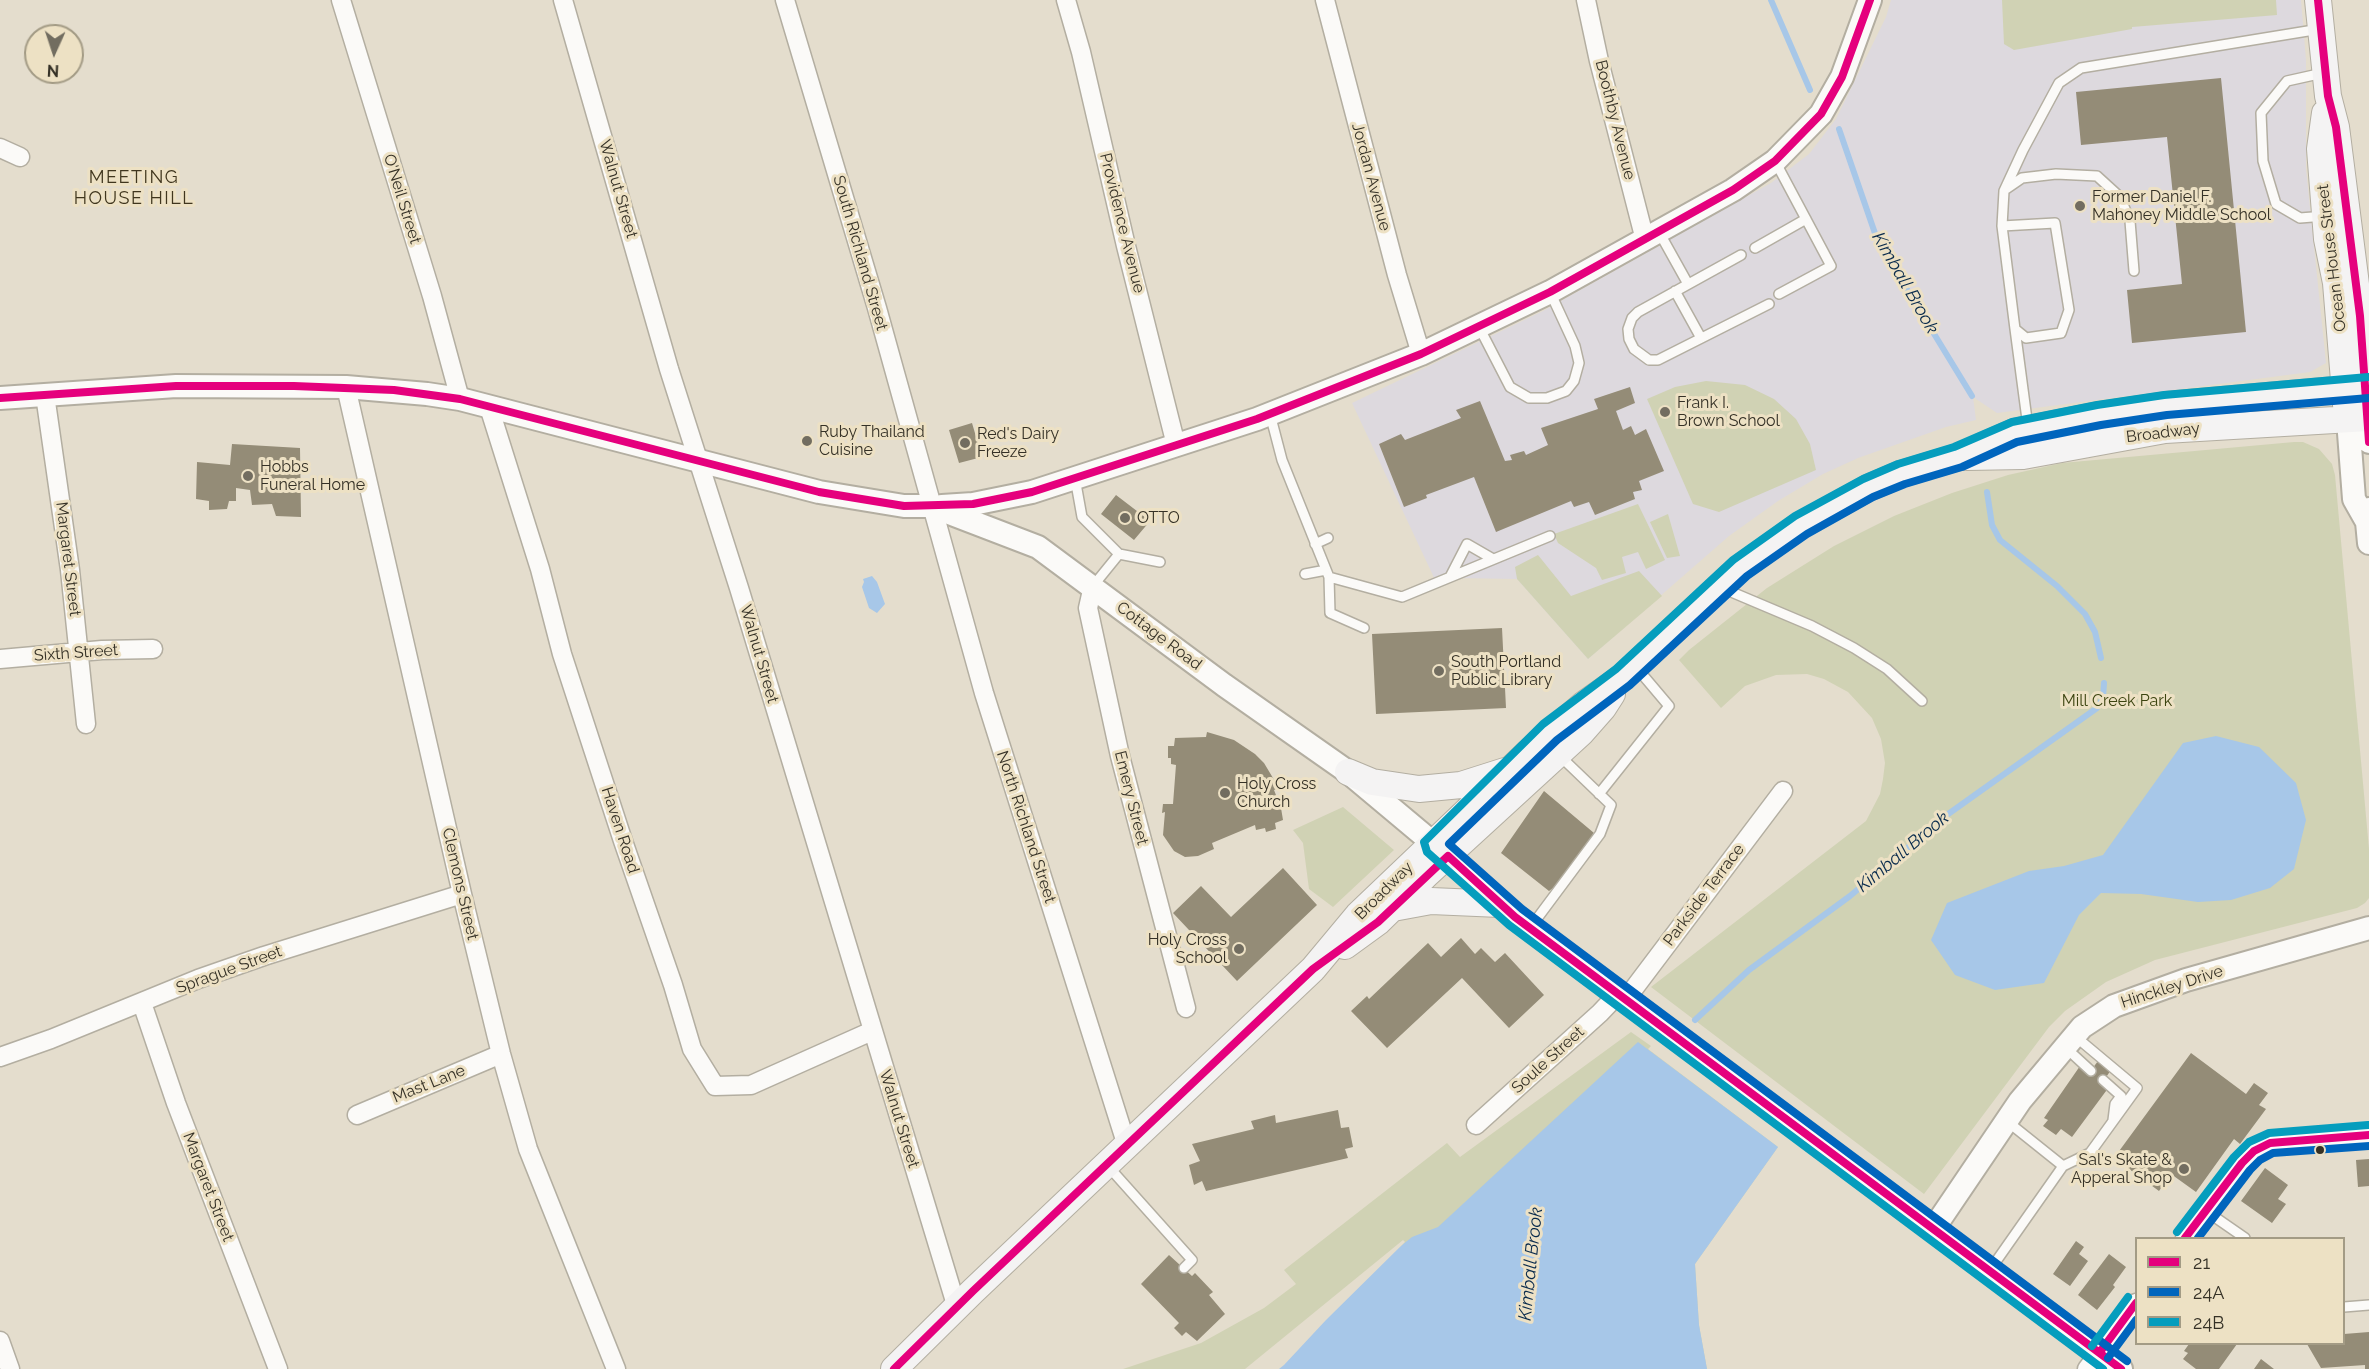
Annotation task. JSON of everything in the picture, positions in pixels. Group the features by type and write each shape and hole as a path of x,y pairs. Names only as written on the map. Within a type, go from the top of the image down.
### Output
{"main road":[{"name":"Ocean House Street","path":"2318,0 2327,84 2336,128 2365,322 2360,387 2363,425"},
{"name":"Ocean House Street","path":"2327,84 2320,149 2325,216 2337,295 2360,387"},
{"name":"Broadway","path":"1313,969 1378,922 1393,908 1426,875 1441,850 1511,769 1583,705 1629,671 1740,568 1835,505 1901,474 1958,457 2014,432 2166,405 2360,387"},
{"name":"Broadway","path":"1958,457 2023,456 2165,430 2363,425"},
{"name":"Broadway","path":"894,1369 1313,969 1358,915 1441,850 1581,734 1629,671"},
{"path":"1348,772 1372,782 1419,789 1461,785 1511,769"},
{"path":"1393,908 1431,901 1500,904"}],"street":[{"name":"O'Neil Street","path":"341,0 432,296 460,399"},
{"name":"Walnut Street","path":"563,0 697,460 739,588 957,1308"},
{"name":"South Richland Street","path":"785,0 877,308 931,506"},
{"name":"Providence Avenue","path":"1066,0 1081,52 1126,246 1176,445"},
{"name":"Jordan Avenue","path":"1325,0 1397,275 1421,354"},
{"name":"Boothby Avenue","path":"1586,0 1599,61 1652,236"},
{"path":"931,506 973,504 1032,492 1270,414 1421,354 1550,292 1733,190 1775,161 1821,114 1842,77 1870,0"},
{"path":"0,148 20,157"},
{"name":"Cottage Road","path":"0,398 176,386 346,387 394,390 460,399 819,492 904,506 931,506 1038,547 1224,685 1348,772 1530,928 1990,1270 2094,1361 2121,1369"},
{"name":"Clemons Street","path":"346,387 501,1054 532,1159 616,1369"},
{"name":"Margaret Street","path":"45,395 79,652 86,724"},
{"name":"Haven Road","path":"489,407 540,569 562,654 673,985 692,1049 715,1086 751,1085 872,1031"},
{"path":"2363,425 2354,499 2368,525"},
{"name":"North Richland Street","path":"931,506 984,693 1127,1146"},
{"name":"Emery Street","path":"1093,586 1088,608 1120,756 1186,1008"},
{"name":"Sixth Street","path":"0,658 153,649"},
{"name":"Parkside Terrace","path":"1623,996 1783,791"},
{"name":"Sprague Street","path":"0,1057 142,1003 198,979 462,894"},
{"name":"Hinckley Drive","path":"1934,1228 2006,1121 2082,1027 2114,1006 2186,980 2369,928"},
{"name":"Soule Street","path":"1476,1125 1623,996"},
{"name":"Margaret Street","path":"142,1003 183,1124 278,1369"},
{"name":"Mast Lane","path":"357,1114 501,1054"},
{"path":"2186,1237 2242,1163 2254,1151 2270,1143 2369,1135"},
{"path":"2094,1361 2135,1304"},
{"path":"0,1341 10,1369"}],"lane":[{"path":"2029,429 2002,226 2004,191 2059,83 2081,68 2321,29"},
{"path":"2325,216 2300,218 2276,204 2263,161 2261,113 2287,81 2327,84"},
{"path":"1775,161 1831,266 1779,294"},
{"path":"2004,191 2022,178 2056,174 2097,176 2120,197 2130,220 2134,271"},
{"path":"1755,248 1806,219"},
{"path":"2002,226 2055,223 2069,310 2061,333 2026,338 2015,329"},
{"path":"1652,236 1688,284"},
{"path":"1742,255 1638,312 1632,318 1628,329 1629,339 1634,349 1649,360 1658,360 1769,304"},
{"path":"1675,291 1701,338"},
{"path":"1479,327 1510,387 1529,398 1547,398 1566,391 1574,381 1579,363 1575,346 1550,292"},
{"path":"1270,414 1282,460 1328,574 1330,613 1364,628"},
{"path":"1075,477 1082,517 1119,554 1160,562"},
{"path":"1305,574 1328,574 1402,597 1550,536"},
{"path":"1315,544 1328,538"},
{"path":"1450,577 1467,544 1493,560"},
{"path":"1093,586 1119,554"},
{"path":"1720,587 1854,648 1887,669 1922,701"},
{"path":"1402,597 1404,608"},
{"path":"1599,794 1669,706 1629,671"},
{"path":"1530,928 1600,834 1611,805 1558,754"},
{"path":"2069,1041 2091,1071"},
{"path":"1990,1270 2064,1166 2090,1153 2137,1088 2069,1041"},
{"path":"2103,1080 2121,1096 2115,1104 2113,1120"},
{"path":"2006,1121 2064,1166"},
{"path":"1107,1165 1192,1260 1184,1268"},
{"path":"2206,1211 2242,1237"},
{"path":"2345,1307 2369,1305"}],"shaded area":[{"path":"1891,0 2301,0 2306,60 2306,169 2326,363 2310,372 1997,413 1973,397 1976,420 1946,427 1858,458 1823,474 1778,501 1729,536 1588,659 1517,579 1453,578 1437,584 1352,403 1543,311 1771,183 1809,154 1836,119 1886,17"}],"green space":[{"path":"2002,0 2276,0 2277,15 2132,27 2132,29 2014,50 2004,44"},
{"path":"1706,381 1745,385 1774,399 1796,419 1810,444 1816,470 1719,512 1693,504 1647,399 1675,387"},
{"name":"Mill Creek Park","path":"2303,442 2319,449 2332,464 2335,475 2369,849 2369,898 2365,903 2357,908 2155,960 2106,982 2065,1011 2049,1027 1924,1194 1651,987 1866,821 1880,794 1885,763 1881,739 1872,718 1848,692 1824,679 1807,674 1776,675 1745,686 1721,708 1679,660 1689,650 1767,588 1834,546 1894,516 1952,493 2008,475 2062,463"},
{"path":"1638,504 1665,560 1646,569 1638,552 1622,557 1626,573 1602,580 1596,568 1558,543 1554,534"},
{"path":"1668,514 1680,556 1667,558 1650,522"},
{"path":"1538,555 1571,596 1639,571 1662,596 1588,659 1517,579 1515,567"},
{"path":"1343,807 1394,850 1333,907 1309,889 1303,843 1293,830"},
{"path":"1631,1032 1651,1046 1648,1049 1778,1147 1695,1264 1699,1325 1707,1369 1123,1369 1201,1343 1264,1308 1296,1284 1284,1270 1447,1143 1460,1157"}],"water":[{"path":"872,576 877,582 885,604 877,613 869,608 862,587 863,579"},
{"path":"2216,736 2259,747 2296,783 2306,820 2294,869 2270,888 2231,900 2198,902 2141,894 2101,893 2079,915 2044,983 1995,990 1955,975 1931,940 1947,903 2029,871 2064,866 2103,855 2183,743"},
{"path":"1638,1042 1778,1147 1695,1264 1699,1325 1707,1369 1248,1369 1412,1237 1438,1227"}],"pier":[{"path":"1403,1240 1405,1242 1284,1365 1279,1369 1245,1369"}],"building":[{"path":"2221,78 2246,332 2132,343 2127,290 2182,284 2167,137 2081,145 2076,92"},
{"path":"1630,387 1635,403 1616,411 1623,430 1631,426 1635,435 1646,429 1664,471 1639,481 1642,490 1633,492 1635,499 1595,515 1589,502 1574,507 1571,501 1496,532 1474,477 1426,495 1427,498 1404,507 1379,444 1401,434 1405,440 1461,418 1456,410 1480,401 1505,461 1512,460 1510,455 1524,451 1526,455 1548,445 1541,428 1598,409 1594,399"},
{"name":"Red's Dairy Freeze","path":"972,423 982,457 959,463 949,430"},
{"name":"Hobbs Funeral Home","path":"232,444 300,448 301,517 276,516 272,504 252,505 250,490 236,488 236,501 229,501 227,509 209,510 209,501 196,499 197,462 230,465"},
{"name":"OTTO","path":"1116,495 1150,521 1134,540 1101,514"},
{"name":"South Portland Public Library","path":"1502,628 1506,708 1376,714 1372,634"},
{"name":"Holy Cross Church","path":"1207,732 1234,740 1264,763 1279,788 1274,790 1283,820 1275,823 1276,829 1266,832 1265,828 1256,830 1255,825 1212,843 1214,849 1198,856 1185,857 1174,851 1163,835 1165,812 1162,813 1163,804 1173,804 1176,765 1171,764 1171,758 1168,758 1168,746 1174,746 1175,738 1206,737"},
{"path":"1544,791 1594,833 1557,885 1549,891 1501,853"},
{"name":"Holy Cross School","path":"1283,868 1317,905 1237,981 1173,913 1201,886 1231,917"},
{"path":"1461,938 1475,954 1481,948 1495,962 1505,953 1544,995 1509,1028 1462,978 1387,1048 1351,1011 1367,996 1369,999 1428,943 1441,957"},
{"path":"2191,1053 2246,1094 2254,1083 2268,1093 2259,1105 2266,1109 2240,1144 2234,1139 2196,1192 2171,1174 2159,1191 2114,1158"},
{"path":"2098,1061 2111,1070 2102,1083 2109,1087 2072,1137 2061,1129 2056,1135 2043,1126 2048,1120 2044,1118 2080,1066 2089,1073"},
{"path":"1338,1110 1341,1128 1349,1127 1353,1147 1345,1149 1348,1158 1206,1191 1202,1181 1194,1185 1189,1165 1200,1161 1192,1144 1254,1129 1251,1121 1275,1115 1276,1123"},
{"path":"2369,1159 2369,1186 2358,1187 2356,1160"},
{"path":"2265,1168 2288,1185 2278,1199 2286,1204 2272,1223 2241,1201"},
{"path":"2076,1241 2084,1247 2079,1254 2088,1261 2070,1286 2053,1274"},
{"path":"2109,1254 2126,1267 2113,1285 2115,1287 2097,1310 2078,1295"},
{"path":"1169,1255 1192,1276 1195,1273 1213,1292 1209,1295 1225,1314 1197,1341 1186,1332 1182,1336 1174,1328 1179,1323 1141,1284"},
{"path":"2369,1332 2369,1369 2365,1369 2365,1365 2321,1368 2308,1345 2345,1345 2345,1334"},
{"path":"2188,1345 2236,1345 2219,1369 2196,1369 2183,1359 2188,1353 2184,1351"},
{"path":"2261,1359 2274,1369 2254,1369"}],"waterway":[{"name":"Kimball Brook","path":"1771,0 1810,90"},
{"name":"Kimball Brook","path":"1839,129 1878,242 1972,396"},
{"name":"Kimball Brook","path":"1987,492 1992,525 2000,540 2057,586 2085,614 2095,632 2101,658"},
{"name":"Kimball Brook","path":"1695,1020 1749,970 1850,896 1944,817 2097,708 2103,698 2104,683"}],"transit line":[{"name":"21","path":"0,398 176,386 294,386 394,390 460,399 819,492 904,506 973,504 1032,492 1257,419 1421,354 1550,292 1733,190 1775,161 1821,114 1842,77 1870,0"},
{"name":"21","path":"2318,0 2328,96 2336,127 2360,316 2369,442"},
{"name":"24B","path":"2103,1369 1509,925 1427,852 1424,842 1543,724 1616,669 1733,560 1795,516 1863,479 1898,464 1954,447 2012,422 2097,405 2164,395 2368,377"},
{"name":"24A","path":"2127,1361 1522,909 1449,844 1557,740 1630,685 1747,576 1807,534 1873,497 1905,484 1962,467 2017,442 2101,425 2167,415 2369,398"},
{"name":"21","path":"894,1369 973,1291 1313,969 1378,922 1448,856 1515,917 2121,1369"},
{"name":"24B","path":"2177,1232 2234,1157 2249,1142 2269,1133 2368,1125"},
{"name":"21","path":"2186,1237 2242,1163 2254,1151 2270,1143 2369,1135"},
{"name":"24A","path":"2199,1237 2250,1170 2260,1160 2273,1153 2369,1146"},
{"name":"24B","path":"2092,1346 2128,1297"},
{"name":"21","path":"2100,1352 2135,1304"},
{"name":"24A","path":"2108,1358 2135,1321"}],"place":[{"name":"Former Daniel F. Mahoney Middle School","path":"2080,206"},
{"name":"Frank I. Brown School","path":"1665,412"},
{"name":"Ruby Thailand Cuisine","path":"807,441"},
{"name":"Red's Dairy Freeze","path":"965,443"},
{"name":"Hobbs Funeral Home","path":"248,476"},
{"name":"OTTO","path":"1125,518"},
{"name":"South Portland Public Library","path":"1439,671"},
{"name":"Holy Cross Church","path":"1225,793"},
{"name":"Holy Cross School","path":"1239,949"},
{"name":"Sal's Skate & Apperal Shop","path":"2184,1169"}],"district":[{"name":"MEETING HOUSE HILL","path":"134,188"}]}
